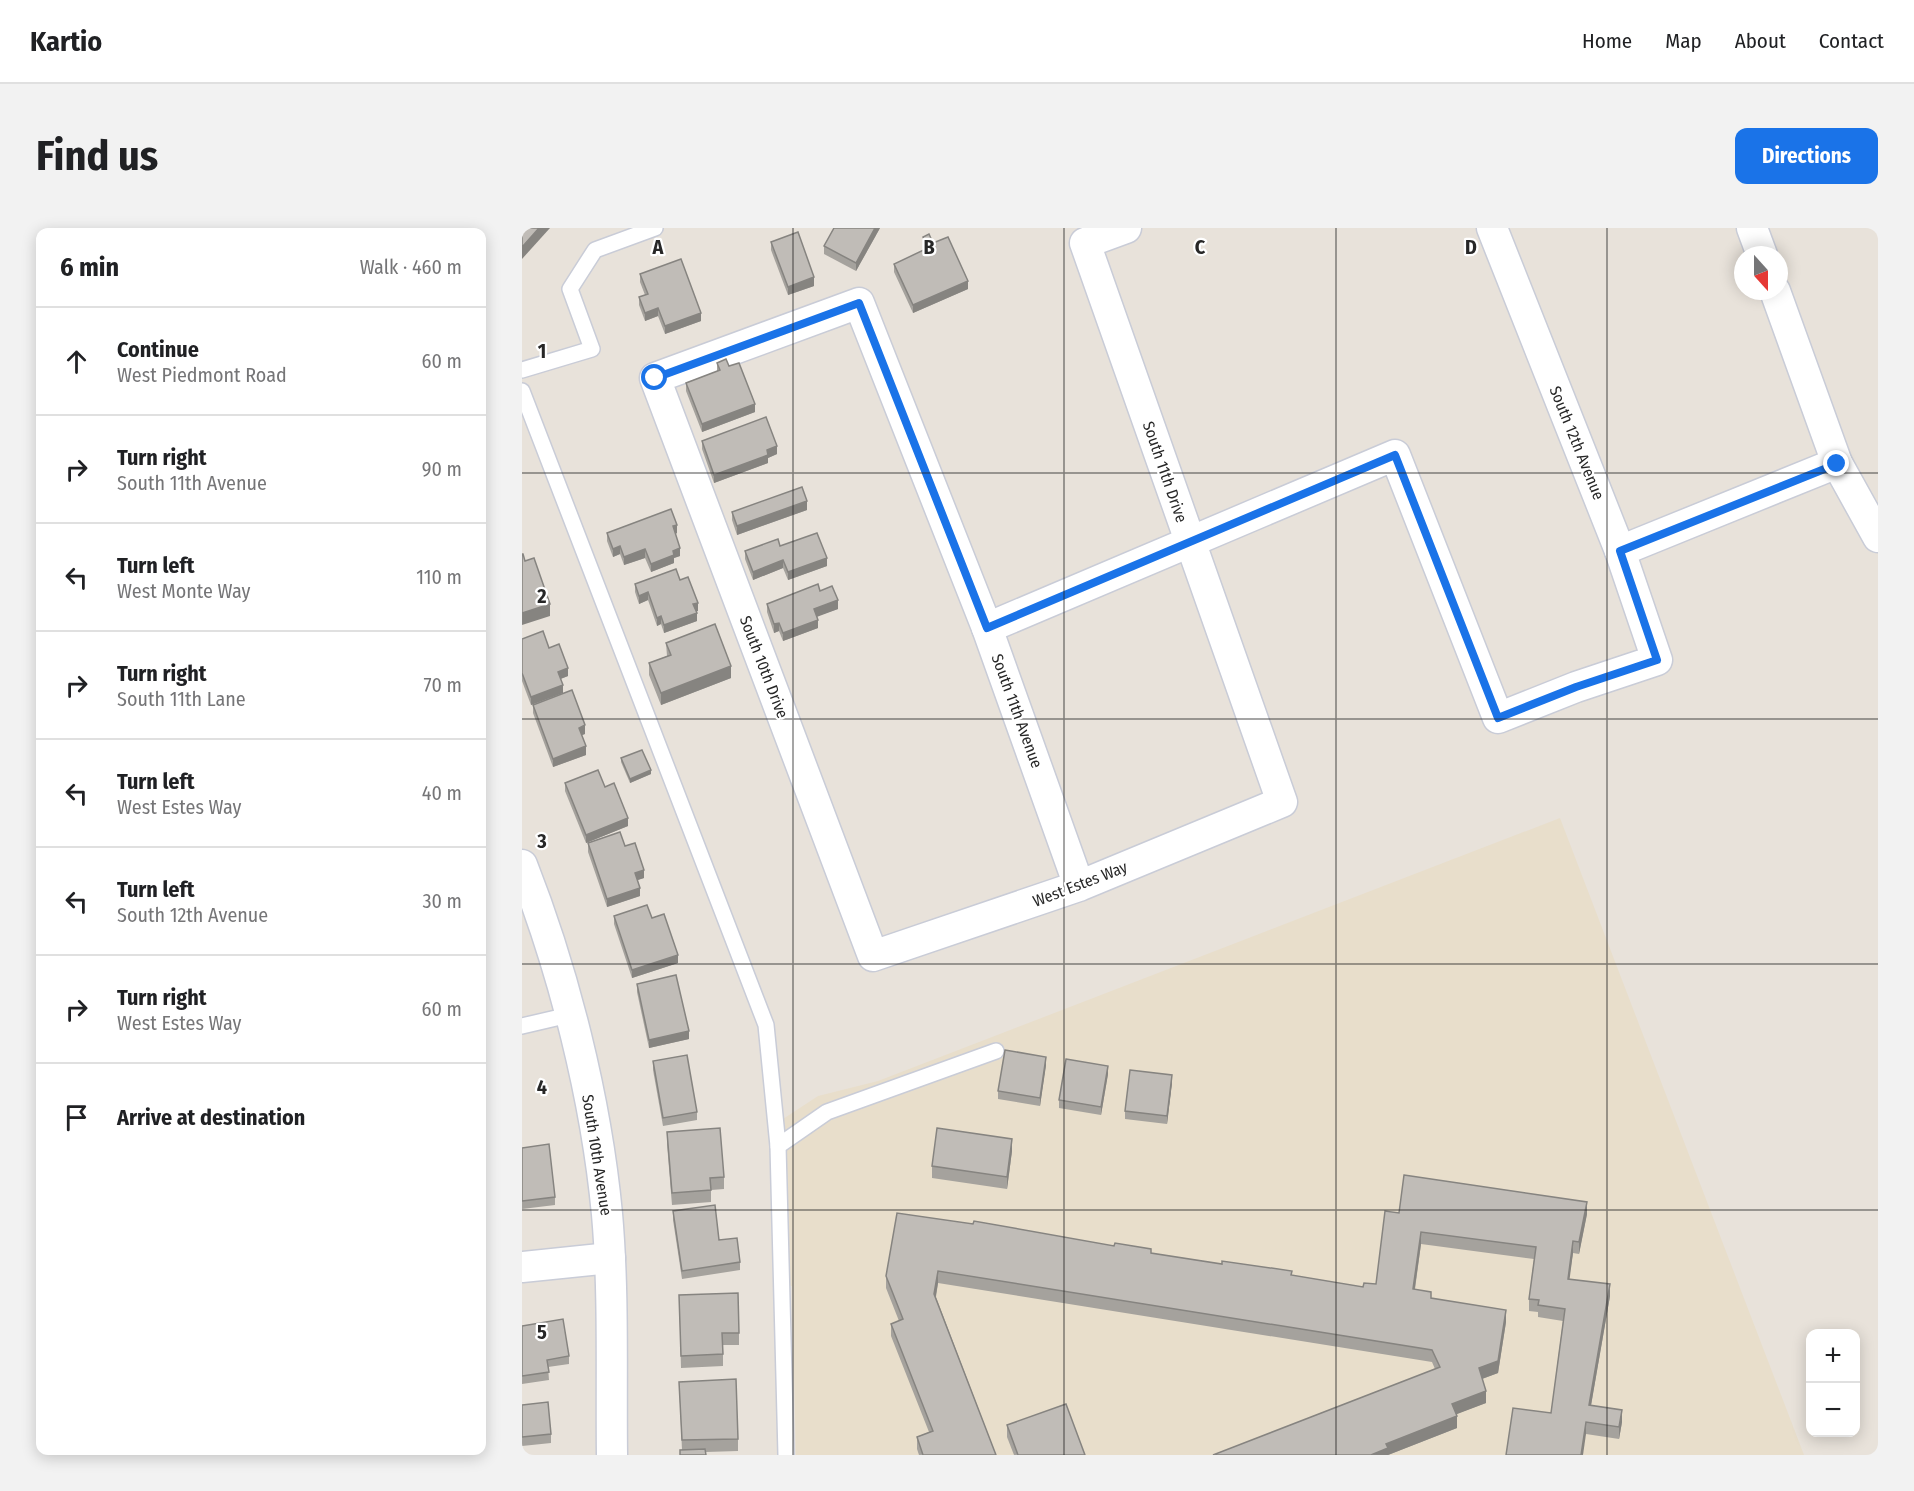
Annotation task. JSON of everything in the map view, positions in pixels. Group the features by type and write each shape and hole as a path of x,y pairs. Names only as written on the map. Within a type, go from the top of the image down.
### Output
{"street":[{"name":"South 11th Drive","path":"1126,228 1085,243 1282,802"},
{"name":"South 12th Avenue","path":"1189,540 1395,455 1498,718 1576,687 1657,660 1620,551 1492,228"},
{"path":"1752,228 1758,246"},
{"path":"1777,300 1837,464 1878,537"},
{"name":"South 10th Drive","path":"859,303 655,378 873,956"},
{"name":"South 11th Avenue","path":"859,303 987,628 1079,886"},
{"path":"1620,551 1837,464"},
{"path":"987,628 1189,540"},
{"name":"West Estes Way","path":"873,956 1079,886 1282,802"},
{"name":"South 10th Avenue","path":"522,865 539,909 569,1015 596,1140 607,1211 610,1258 612,1455"},
{"path":"522,1267 610,1258"}],"lane":[{"path":"522,370 592,349 570,289 594,249 655,228"},
{"path":"522,391 766,1025 778,1146 786,1455"},
{"path":"522,1026 569,1015"},
{"path":"778,1146 827,1112 996,1051"}],"shaded area":[{"path":"1560,818 1804,1455 796,1455 792,1286 780,1285 780,1121 818,1096 878,1081"}],"building":[{"path":"522,228 539,228 522,247"},
{"path":"834,228 875,228 856,263 824,246"},
{"path":"798,232 814,277 788,287 771,242"},
{"path":"929,234 933,243 948,237 968,281 913,305 894,264 928,248 923,237"},
{"path":"681,259 701,313 665,326 658,308 645,313 639,297 648,294 640,274"},
{"path":"726,359 729,366 739,363 755,404 702,424 686,383 720,370 717,363"},
{"path":"766,417 777,446 767,450 768,455 714,475 702,441"},
{"path":"802,487 807,501 737,526 732,512"},
{"path":"671,509 677,525 673,526 680,548 673,551 674,555 651,564 645,549 624,557 620,546 613,549 607,533"},
{"path":"817,533 827,558 788,572 783,560 753,572 745,551 778,539 780,546"},
{"path":"522,554 525,561 534,558 550,604 522,613"},
{"path":"676,569 680,580 688,577 698,603 693,604 697,613 664,625 661,616 657,618 648,592 639,596 635,584"},
{"path":"818,584 820,591 832,586 838,600 814,609 818,620 783,633 779,623 774,624 767,604"},
{"path":"715,624 731,666 661,693 649,663 671,655 666,643"},
{"path":"543,631 549,648 559,644 568,668 558,672 563,685 531,697 522,673 522,639"},
{"path":"572,690 585,725 579,728 586,746 553,759 533,705"},
{"path":"642,750 651,770 630,779 621,758"},
{"path":"598,770 605,787 614,783 628,818 586,835 565,783"},
{"path":"620,832 625,846 635,843 644,870 635,873 640,888 607,899 588,843"},
{"path":"647,905 652,918 664,914 678,955 632,970 614,916"},
{"path":"676,975 689,1031 649,1040 637,984"},
{"path":"1005,1050 1046,1057 1040,1098 998,1091"},
{"path":"687,1055 697,1112 663,1118 653,1061"},
{"path":"1066,1059 1108,1066 1101,1107 1059,1100"},
{"path":"1130,1070 1172,1075 1167,1116 1125,1111"},
{"path":"720,1128 724,1177 710,1178 711,1190 672,1193 667,1132"},
{"path":"937,1128 1012,1139 1007,1177 932,1166"},
{"path":"549,1144 555,1197 522,1201 522,1148"},
{"path":"1404,1175 1587,1202 1579,1242 1573,1241 1568,1279 1610,1284 1589,1405 1622,1410 1619,1427 1586,1422 1581,1455 1506,1455 1513,1408 1551,1413 1565,1309 1538,1305 1539,1300 1529,1299 1536,1247 1421,1232 1413,1289 1431,1292 1431,1298 1506,1310 1498,1361 1479,1368 1486,1391 1452,1404 1457,1416 1386,1444 1388,1448 1371,1455 1213,1455 1440,1367 1432,1350 938,1271 934,1294 996,1455 923,1455 917,1437 933,1431 891,1324 903,1319 886,1276 897,1213 973,1224 974,1221 1114,1246 1115,1243 1151,1249 1151,1253 1222,1264 1222,1261 1292,1271 1291,1275 1363,1287 1364,1283 1376,1284 1385,1211 1399,1213"},
{"path":"715,1205 719,1240 737,1238 740,1262 682,1271 673,1211"},
{"path":"738,1293 739,1333 722,1333 723,1354 681,1356 679,1295"},
{"path":"563,1319 569,1356 547,1360 549,1372 522,1376 522,1326"},
{"path":"736,1379 738,1439 682,1440 679,1382"},
{"path":"548,1402 551,1434 522,1437 522,1405"},
{"path":"1066,1404 1085,1455 1018,1455 1007,1425"},
{"path":"705,1449 706,1455 680,1455 680,1450"}],"route":[{"path":"655,378 859,303 987,628 1189,540 1395,455 1498,718 1576,687 1657,660 1620,551 1837,464"}]}
